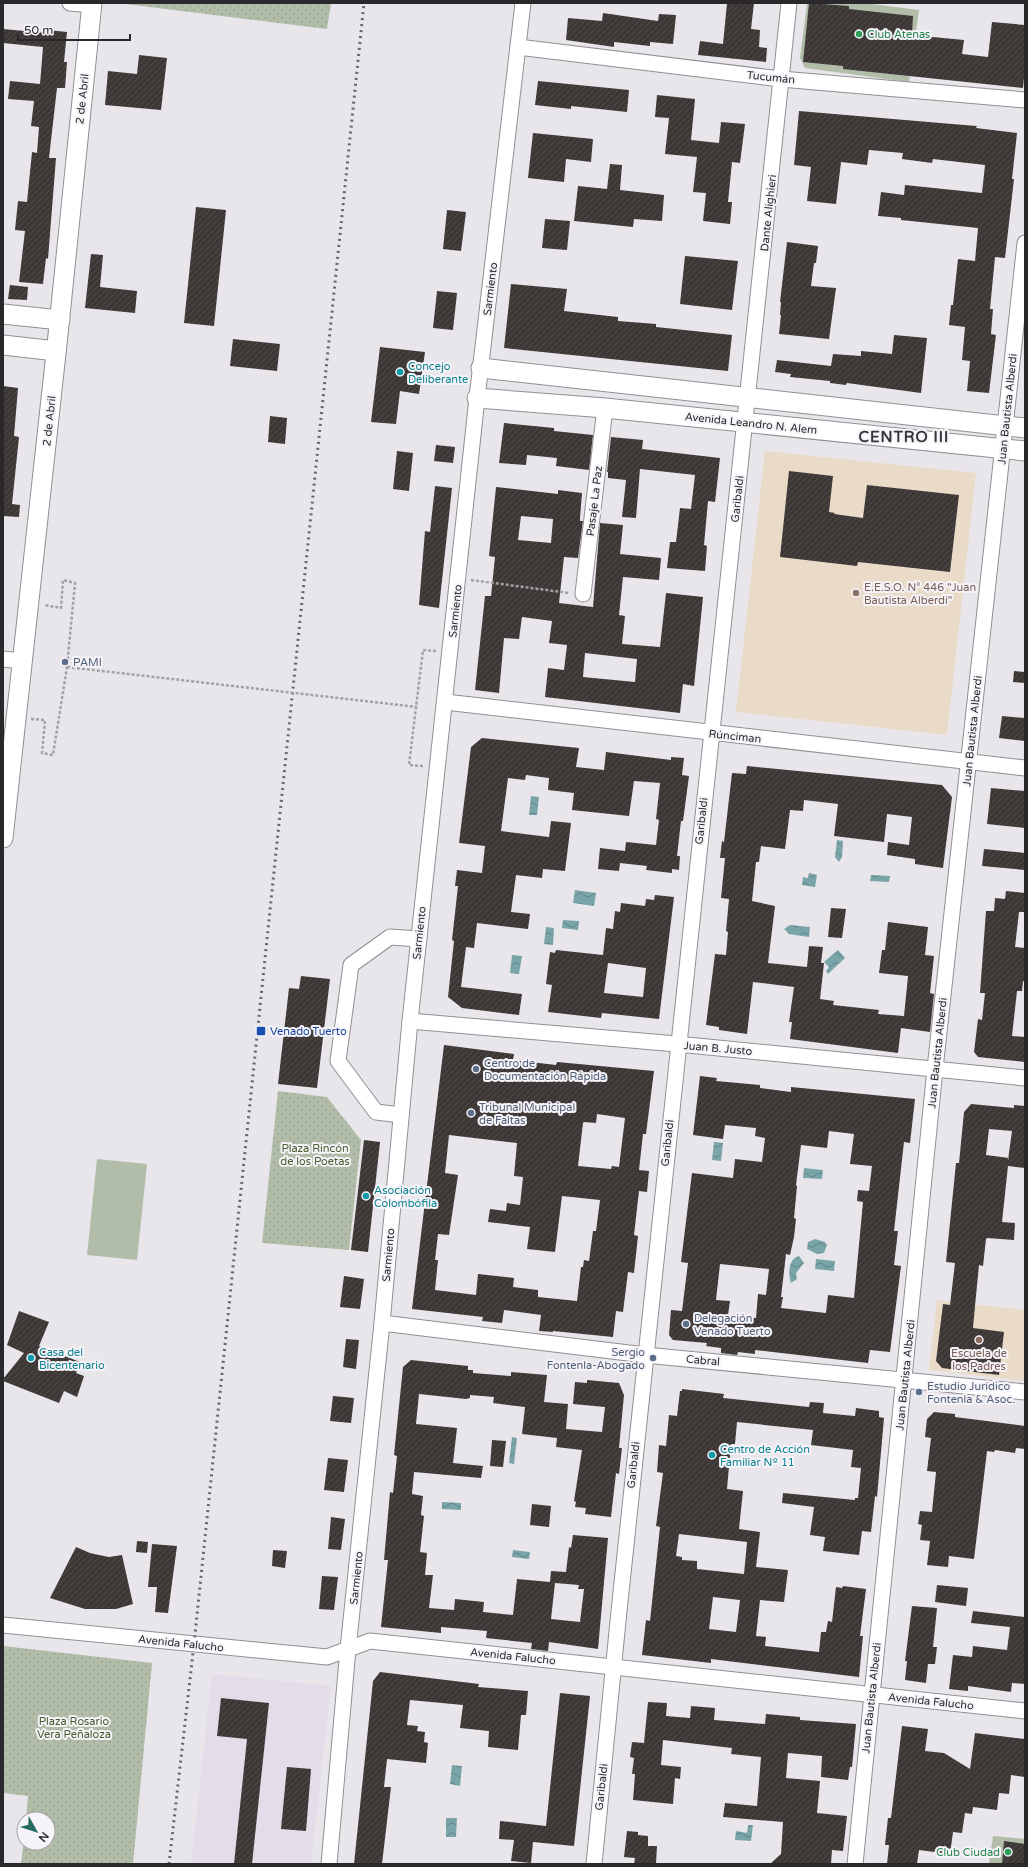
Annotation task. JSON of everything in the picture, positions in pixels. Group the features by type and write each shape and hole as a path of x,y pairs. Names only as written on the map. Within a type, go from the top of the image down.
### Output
{"main road":[{"name":"2 de Abril","path":"3,838 60,320 92,4"},
{"path":"3,314 60,320"},
{"path":"3,345 56,351"},
{"path":"481,368 1025,428"},
{"name":"Avenida Leandro N. Alem","path":"477,398 605,408 1025,451"}],"street":[{"path":"70,3 92,4"},
{"name":"Sarmiento","path":"329,1864 348,1648 382,1323 410,1021 477,398 523,3"},
{"name":"Dante Alighieri","path":"746,422 789,3"},
{"name":"Tucumán","path":"518,48 781,79 1025,100"},
{"name":"Juan Bautista Alberdi","path":"855,1864 935,1069 1025,243"},
{"name":"Pasaje La Paz","path":"583,594 605,408"},
{"name":"Garibaldi","path":"594,1864 644,1355 746,422"},
{"path":"3,659 22,661"},
{"name":"Rúnciman","path":"445,702 711,733 969,760 1025,768"},
{"path":"401,1115 376,1112 338,1060 351,965 390,937 419,939"},
{"name":"Juan B. Justo","path":"410,1021 677,1044 1025,1078"},
{"name":"Cabral","path":"382,1323 644,1355 905,1379 1025,1392"},
{"name":"Avenida Falucho","path":"3,1625 327,1657 370,1641 1025,1711"}],"path":[{"path":"458,579 583,594"},
{"path":"17,718 45,720 42,753 53,754 67,667 74,582 63,580 61,608 28,603"},
{"path":"438,768 409,764 423,650 450,653"},
{"path":"67,667 417,707"}],"shaded area":[{"name":"E.E.S.O. N° 446 \"Juan Bautista Alberdi\"","path":"765,451 976,473 947,735 736,712"},
{"name":"Escuela de los Padres","path":"937,1300 1025,1310 1025,1381 929,1370"},
{"path":"212,1674 331,1686 311,1864 191,1864"}],"green space":[{"path":"118,3 331,3 327,29"},
{"name":"Club Atenas","path":"807,3 864,3 919,10 909,82 805,68 800,58"},
{"name":"Plaza Rincón de los Poetas","path":"278,1091 327,1097 361,1140 349,1250 262,1243"},
{"path":"97,1159 147,1164 137,1260 87,1255"},
{"name":"Plaza Rosario Vera Peñaloza","path":"3,1646 152,1663 133,1864 21,1864 23,1851 56,1851 56,1811 27,1811 28,1796 3,1793"},
{"name":"Club Ciudad","path":"993,1836 1025,1839 1025,1864 989,1864"}],"water":[{"path":"531,796 539,797 537,815 529,815"},
{"path":"837,840 843,841 842,857 839,862 835,857"},
{"path":"809,873 817,875 815,887 802,885 803,877 808,878"},
{"path":"871,875 890,876 889,882 870,881"},
{"path":"575,890 596,893 594,906 573,903"},
{"path":"563,920 579,921 578,930 562,928"},
{"path":"790,925 810,927 809,937 789,934 784,929"},
{"path":"546,927 554,928 553,945 544,944"},
{"path":"838,950 845,958 828,974 826,971 829,967 824,962"},
{"path":"512,955 522,956 519,974 510,973"},
{"path":"714,1142 723,1143 721,1161 712,1160"},
{"path":"804,1168 823,1170 822,1179 803,1178"},
{"path":"815,1239 825,1242 827,1245 824,1253 817,1254 807,1249 808,1242"},
{"path":"799,1256 804,1263 796,1273 797,1279 791,1283 789,1271 791,1263"},
{"path":"816,1259 835,1261 834,1271 815,1269"},
{"path":"512,1437 517,1438 514,1464 509,1463"},
{"path":"442,1502 461,1503 461,1510 442,1509"},
{"path":"513,1550 530,1552 529,1559 512,1557"},
{"path":"452,1765 462,1766 460,1786 450,1784"},
{"path":"446,1818 457,1818 456,1837 446,1837"},
{"path":"748,1825 753,1825 751,1841 735,1840 736,1831 747,1833"}],"building":[{"path":"727,3 754,3 751,29 760,30 759,47 767,48 766,62 698,55 700,41 723,44"},
{"path":"809,3 849,6 849,9 913,16 912,35 964,40 962,54 988,57 992,22 1025,25 1025,67 1023,88 843,69 843,66 803,62"},
{"path":"603,13 658,21 659,14 676,15 673,44 650,42 650,46 614,42 614,47 566,40 568,18 602,21"},
{"path":"3,29 46,33 47,30 67,32 64,62 67,62 65,88 57,88 49,158 56,158 48,259 46,258 43,284 19,282 25,231 15,230 18,201 27,202 32,152 37,153 39,127 31,126 34,101 8,99 10,81 40,84 43,47 3,43"},
{"path":"139,55 167,58 161,110 105,105 108,71 137,74"},
{"path":"538,81 629,90 627,112 571,106 571,109 535,105"},
{"path":"657,95 695,99 691,140 719,143 721,122 745,124 740,163 732,162 728,202 732,202 730,224 703,221 706,193 693,192 697,157 665,154 669,118 655,117"},
{"path":"799,111 977,126 976,128 1017,133 1012,179 1014,179 1005,258 995,257 990,309 993,309 991,334 996,335 989,393 967,391 970,361 962,360 965,327 949,325 951,305 953,305 958,259 975,261 978,228 901,220 901,218 878,216 881,192 904,195 905,185 982,193 985,165 933,159 932,163 902,159 903,153 869,150 867,165 841,162 836,204 807,201 811,167 794,165"},
{"path":"533,133 593,139 591,162 566,159 564,182 528,178"},
{"path":"610,164 622,165 620,190 664,195 662,221 634,219 633,227 574,221 578,186 607,189"},
{"path":"196,207 226,210 214,326 184,323"},
{"path":"447,210 466,212 461,251 443,249"},
{"path":"545,219 570,221 567,250 542,248"},
{"path":"787,242 818,246 811,286 836,288 829,339 779,334 781,315 780,302"},
{"path":"91,254 103,255 100,287 137,291 135,313 85,308"},
{"path":"685,256 738,261 732,310 680,304"},
{"path":"511,284 567,289 564,311 618,317 618,321 656,324 656,327 732,335 728,371 504,348"},
{"path":"10,285 28,287 27,300 8,299"},
{"path":"437,291 457,293 453,330 433,328"},
{"path":"894,335 927,338 921,393 847,383 846,385 830,383 830,381 790,377 791,374 775,372 777,360 831,366 833,354 861,356 861,351 892,354"},
{"path":"233,339 280,344 277,371 230,366"},
{"name":"Concejo Deliberante","path":"380,347 425,352 419,394 400,391 396,424 371,422"},
{"path":"3,386 18,388 14,436 19,437 12,504 20,505 19,517 3,516"},
{"path":"270,416 287,418 285,444 268,442"},
{"path":"504,423 554,428 554,431 593,435 589,470 556,466 557,458 527,455 526,465 499,463"},
{"path":"611,437 643,440 642,449 720,458 715,502 708,501 704,545 707,546 705,571 667,568 670,542 676,542 680,508 691,509 695,475 640,469 636,518 622,517 626,480 608,478 607,472"},
{"path":"436,445 455,447 453,463 434,461"},
{"path":"397,451 413,453 409,491 393,489"},
{"path":"789,471 833,476 829,512 835,513 834,514 863,518 867,485 959,495 950,572 858,562 857,566 780,557"},
{"path":"435,486 452,488 439,608 419,605 425,531 430,532"},
{"path":"496,487 558,494 558,490 582,493 580,521 583,521 578,558 564,557 559,603 593,607 600,523 623,525 620,554 661,558 659,580 623,577 619,615 625,616 622,644 660,647 666,593 703,597 694,686 683,684 680,713 545,697 548,668 564,670 567,645 549,643 552,621 522,617 519,639 504,638 499,693 475,690 485,596 491,596 495,557 489,556","holes":["521,516 553,519 551,543 518,540","585,653 637,659 635,682 583,677"]},
{"path":"1014,671 1025,672 1025,683 1013,682"},
{"path":"1002,716 1025,718 1025,741 999,738"},
{"path":"482,738 579,748 576,767 604,770 606,752 671,760 671,757 684,758 682,775 689,776 683,821 681,821 677,856 680,856 679,870 672,869 672,873 646,870 647,866 620,863 619,871 598,869 600,848 625,851 626,842 656,845 659,820 656,819 660,783 634,781 629,816 572,810 574,793 548,790 549,778 526,775 525,780 508,778 501,831 549,837 551,821 571,823 565,871 543,869 542,878 516,875 511,912 530,914 528,929 477,923 474,948 466,947 461,987 522,994 519,1015 462,1008 448,997 458,886 455,886 457,870 482,873 485,846 459,843 471,747"},
{"path":"747,766 942,785 952,797 943,868 915,864 915,859 887,855 888,842 909,845 912,817 887,814 884,842 834,836 838,804 804,800 803,811 790,810 785,849 761,846 759,862 756,862 752,901 775,906 768,963 807,967 809,946 823,947 821,963 824,963 820,999 834,1001 833,1005 879,1010 878,1014 904,1016 908,976 879,973 882,950 885,950 888,922 928,927 925,955 934,956 930,993 934,994 930,1032 901,1028 898,1053 790,1039 792,1022 789,1022 794,987 753,982 747,1034 719,1030 719,1027 706,1025 715,954 726,955 728,932 726,931 729,899 721,898 725,858 720,858 722,841 724,842 732,773 746,774"},
{"path":"991,788 1025,791 1025,828 987,824"},
{"path":"984,849 1025,853 1025,870 982,866"},
{"path":"1006,891 1025,893 1025,912 1019,912 1015,947 1025,948 1025,982 1023,981 1022,991 1017,991 1012,1036 1025,1037 1025,1062 978,1057 974,1052 978,1019 982,1020 985,993 980,993 986,911 994,911 995,898 1005,899"},
{"path":"655,895 674,897 659,1019 602,1013 601,1018 548,1012 552,985 546,984 550,952 555,953 556,950 603,955 606,928 613,929 615,911 620,912 621,903 645,906 646,899 654,900","holes":["608,963 646,968 643,997 604,993"]},
{"path":"831,908 846,909 842,938 828,937"},
{"path":"301,976 330,979 317,1088 278,1084 289,988 299,989"},
{"path":"444,1045 514,1054 513,1060 556,1065 557,1062 654,1071 646,1134 643,1134 639,1170 649,1171 647,1192 639,1191 634,1235 638,1236 634,1273 628,1272 623,1312 616,1311 613,1337 539,1331 541,1315 504,1310 502,1323 482,1321 483,1317 412,1309","holes":["597,1114 625,1118 619,1167 612,1166 611,1169 578,1166 583,1123 596,1123","449,1135 517,1143 514,1176 523,1177 520,1205 507,1203 506,1211 490,1209 488,1222 530,1227 527,1249 555,1252 562,1196 600,1200 596,1231 593,1231 589,1261 584,1260 583,1267 581,1267 577,1301 538,1297 538,1290 513,1287 514,1278 478,1274 476,1295 435,1290 438,1260 435,1260 438,1234 449,1235 458,1175 445,1173"]},
{"path":"700,1076 717,1078 716,1081 760,1085 760,1088 791,1092 791,1087 915,1099 910,1143 904,1142 894,1231 898,1231 894,1265 901,1266 890,1352 870,1350 868,1363 755,1350 755,1354 738,1352 737,1355 721,1353 721,1348 706,1346 707,1343 673,1340 669,1335 671,1310 682,1311 688,1263 681,1262 692,1173 733,1178 735,1159 762,1162 765,1138 755,1136 756,1128 725,1125 723,1139 693,1135","holes":["829,1131 854,1134 850,1164 872,1166 869,1191 858,1190 857,1201 863,1202 854,1298 828,1295 826,1313 781,1308 786,1254 790,1255 794,1237 796,1219 794,1218 796,1185 801,1145 827,1148","720,1264 769,1269 766,1295 758,1294 756,1318 728,1315 730,1301 716,1300"]},
{"path":"971,1104 1014,1108 1014,1105 1025,1106 1025,1168 1008,1166 1002,1222 1015,1223 1014,1240 986,1239 983,1266 979,1265 975,1306 973,1328 1004,1332 999,1375 942,1368 936,1361 943,1304 950,1305 955,1263 946,1262 956,1163 959,1163 964,1112","holes":["989,1129 1012,1131 1008,1158 986,1155"]},
{"name":"Asociación Colombófila","path":"364,1140 380,1142 368,1252 351,1250"},
{"path":"344,1276 364,1279 360,1309 340,1307"},
{"name":"Casa del Bicentenario","path":"19,1311 49,1322 39,1346 80,1362 76,1373 84,1376 77,1397 64,1391 59,1403 3,1381 24,1353 7,1345"},
{"path":"346,1339 359,1340 356,1369 343,1367"},
{"path":"411,1360 468,1366 468,1370 473,1370 473,1373 511,1376 511,1372 547,1375 544,1402 568,1404 566,1429 602,1432 605,1407 573,1404 575,1382 587,1383 587,1380 619,1383 624,1395 619,1448 622,1448 619,1474 616,1473 611,1517 585,1514 586,1508 575,1507 576,1502 574,1501 582,1450 556,1447 557,1438 522,1434 525,1407 493,1403 494,1397 470,1395 470,1398 466,1399 419,1394 416,1424 457,1428 453,1463 483,1466 481,1478 414,1472 412,1494 423,1496 421,1515 424,1516 420,1552 427,1553 425,1575 433,1575 429,1608 454,1610 455,1599 484,1602 483,1612 513,1615 517,1579 550,1582 551,1571 566,1572 569,1547 571,1548 573,1535 608,1538 598,1649 549,1642 548,1651 531,1649 532,1643 486,1638 487,1631 441,1627 441,1633 381,1627 388,1560 384,1560 390,1492 393,1493 397,1456 394,1455 403,1367","holes":["555,1583 579,1585 578,1589 584,1589 580,1622 551,1619"]},
{"path":"682,1389 724,1394 723,1398 809,1407 810,1402 824,1403 823,1413 855,1416 856,1408 879,1411 879,1417 884,1418 877,1497 875,1496 871,1532 862,1531 859,1555 823,1551 825,1537 810,1535 814,1507 782,1503 783,1493 855,1500 855,1498 858,1498 861,1468 851,1467 853,1450 811,1445 813,1430 737,1422 735,1444 731,1444 727,1489 743,1491 739,1529 760,1532 756,1567 788,1570 784,1602 760,1600 756,1636 766,1637 765,1646 819,1652 821,1632 826,1632 828,1621 832,1622 836,1587 842,1588 843,1586 866,1589 860,1636 863,1636 859,1677 711,1659 711,1663 642,1655 646,1620 650,1621 660,1527 656,1526 663,1473 657,1472 659,1445 666,1446 669,1415 677,1416 680,1391 682,1391","holes":["679,1534 747,1542 744,1574 697,1569 697,1561 682,1560 682,1557 676,1556","713,1597 740,1600 736,1632 709,1629"]},
{"path":"333,1396 354,1398 351,1423 330,1421"},
{"path":"934,1412 955,1414 955,1417 1025,1426 1025,1449 1016,1448 1015,1453 995,1450 994,1452 987,1451 974,1559 949,1556 948,1567 927,1565 930,1541 920,1540 922,1525 918,1524 920,1511 932,1512 936,1472 927,1471 931,1438 925,1437 927,1419"},
{"path":"492,1440 506,1441 503,1467 490,1466"},
{"path":"328,1458 348,1460 344,1492 324,1490"},
{"path":"532,1504 551,1506 549,1527 530,1525"},
{"path":"331,1517 345,1519 341,1550 328,1549"},
{"path":"137,1541 148,1542 147,1553 136,1552"},
{"path":"152,1544 177,1546 168,1613 155,1612 157,1587 148,1587"},
{"path":"76,1547 90,1553 109,1557 122,1555 133,1604 116,1609 85,1609 50,1598"},
{"path":"273,1550 287,1551 285,1568 272,1566"},
{"path":"322,1576 338,1577 334,1610 319,1609"},
{"path":"937,1585 968,1588 966,1606 935,1602"},
{"path":"912,1606 937,1608 933,1647 937,1647 935,1664 928,1664 926,1683 905,1680 907,1661 905,1661"},
{"path":"973,1611 1025,1617 1025,1684 1012,1683 1011,1692 968,1686 968,1691 949,1689 953,1655 972,1657 973,1646 1007,1650 1010,1627 971,1623"},
{"path":"380,1672 479,1684 478,1687 528,1691 526,1715 521,1715 518,1750 488,1747 489,1731 460,1728 463,1705 410,1700 407,1725 418,1726 417,1731 425,1732 424,1742 428,1743 426,1763 387,1759 384,1787 391,1787 382,1864 354,1864 373,1681"},
{"path":"560,1693 590,1696 574,1846 533,1842 531,1863 511,1861 514,1840 499,1839 500,1821 546,1826"},
{"path":"221,1698 269,1703 252,1864 234,1864 247,1739 217,1736"},
{"path":"648,1702 667,1703 666,1716 690,1718 691,1706 715,1708 714,1720 765,1724 766,1714 800,1717 800,1720 856,1724 852,1767 850,1767 848,1780 821,1777 822,1756 788,1753 786,1778 820,1781 817,1813 847,1816 843,1851 832,1850 831,1864 770,1864 781,1854 783,1822 723,1817 725,1803 757,1806 761,1757 731,1754 732,1748 663,1740 661,1765 681,1767 680,1779 675,1778 673,1804 633,1800 635,1774 632,1774 634,1758 630,1757 632,1742 644,1743"},
{"path":"902,1726 928,1729 925,1751 944,1753 970,1769 975,1733 1025,1739 1025,1777 1011,1775 1009,1794 999,1793 997,1810 973,1807 972,1814 965,1813 962,1833 953,1832 950,1854 919,1850 917,1864 887,1864 889,1845 885,1845 888,1818 891,1818"},
{"path":"287,1767 311,1769 306,1831 281,1829"},
{"path":"627,1831 638,1832 638,1835 648,1836 648,1846 657,1846 656,1864 634,1864 635,1858 624,1857"},
{"path":"1004,1841 1025,1844 1025,1864 1002,1864"}],"railway":[{"path":"169,1864 194,1644 364,3"}],"place":[{"name":"Club Atenas","path":"859,34"},
{"name":"Concejo Deliberante","path":"400,372"},
{"name":"E.E.S.O. N° 446 \"Juan Bautista Alberdi\"","path":"856,593"},
{"name":"PAMI","path":"65,662"},
{"name":"Venado Tuerto","path":"261,1031"},
{"name":"Centro de Documentación Rápida","path":"476,1069"},
{"name":"Tribunal Municipal de Faltas","path":"471,1113"},
{"name":"Asociación Colombófila","path":"366,1196"},
{"name":"Delegación Venado Tuerto","path":"686,1324"},
{"name":"Escuela de los Padres","path":"979,1340"},
{"name":"Casa del Bicentenario","path":"31,1358"},
{"name":"Sergio Fontenla-Abogado","path":"653,1358"},
{"name":"Estudio Jurídico Fontenla & Asoc.","path":"919,1392"},
{"name":"Centro de Acción Familiar Nº 11","path":"712,1455"},
{"name":"Club Ciudad","path":"1008,1852"}],"district":[{"name":"CENTRO III","path":"904,437"}]}
